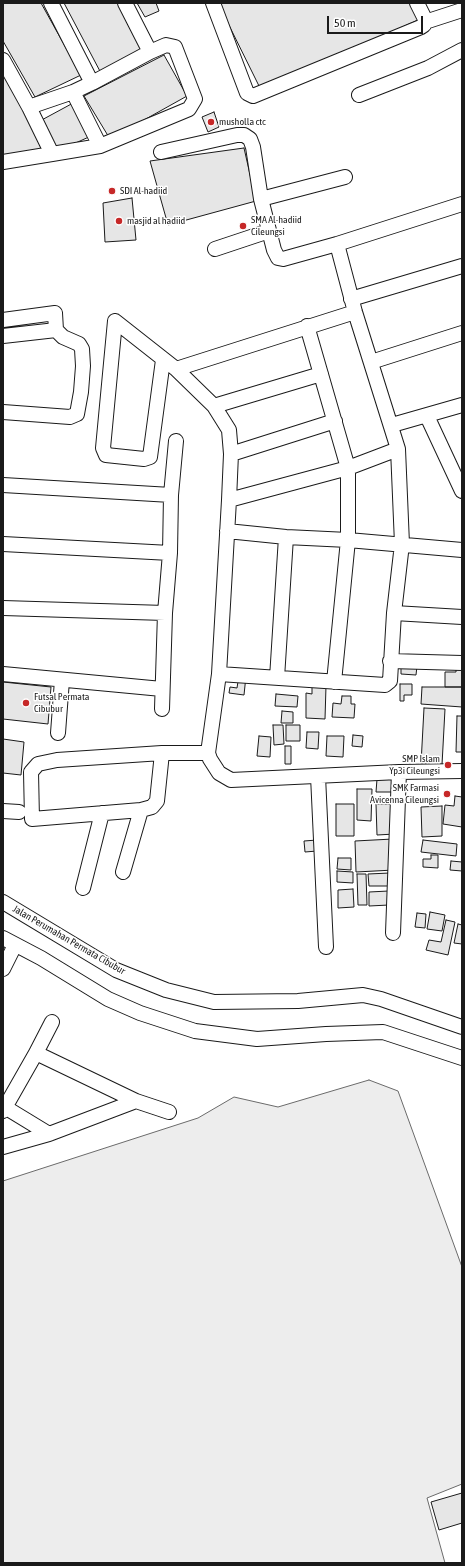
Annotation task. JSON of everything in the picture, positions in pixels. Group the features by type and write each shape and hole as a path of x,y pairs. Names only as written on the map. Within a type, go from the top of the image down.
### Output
{"street":[{"path":"51,3 92,83"},
{"path":"125,3 150,52"},
{"path":"213,3 247,92 253,96 421,27 425,22 462,10"},
{"path":"417,3 425,22"},
{"path":"3,162 100,146 186,111 194,103 194,99 175,47 166,45 73,92 29,108"},
{"path":"359,95 428,68 462,50"},
{"path":"3,60 52,154"},
{"path":"73,92 100,146"},
{"path":"161,152 237,135 244,135 250,139 253,147 261,199 276,254 280,259 337,244 462,204"},
{"path":"261,199 345,177"},
{"path":"215,249 269,231"},
{"path":"219,674 387,684 390,680 394,613 402,544 398,450 392,426 353,306 337,244"},
{"path":"176,369 307,326 353,306 462,266"},
{"path":"3,320 55,313 56,330 63,337 79,344 82,349 83,366 78,412 70,416 3,412"},
{"path":"163,360 150,457 144,459 106,455 103,448 115,321 176,369 214,406 229,430 231,454 219,674 208,753 219,773 231,780 274,780 318,776 400,772 462,772"},
{"path":"307,326 348,468 348,540 334,682"},
{"path":"3,336 56,330"},
{"path":"371,362 462,333"},
{"path":"214,406 321,374"},
{"path":"392,426 462,405"},
{"path":"427,416 462,491"},
{"path":"231,454 335,421"},
{"path":"162,709 164,613 170,553 171,495 176,440"},
{"path":"229,500 348,468 398,450"},
{"path":"3,485 171,495"},
{"path":"227,531 286,537 348,540 462,550"},
{"path":"277,678 286,537"},
{"path":"3,544 170,553"},
{"path":"3,608 164,613"},
{"path":"394,613 462,617"},
{"path":"390,661 462,663"},
{"path":"3,674 162,689"},
{"path":"58,733 62,680"},
{"path":"162,753 157,801 152,807 141,810 32,819 32,772 34,767 43,762 162,753 208,753"},
{"path":"393,934 400,772"},
{"path":"318,776 326,947"},
{"path":"123,872 141,810"},
{"path":"3,811 19,812"},
{"path":"83,888 102,813"},
{"name":"Jalan Perumahan Permata Cibubur","path":"3,902 116,970 166,990 214,1002 298,1001 363,995 380,998 462,1027"},
{"path":"3,969 6,941 41,958 108,999 140,1014 195,1031 258,1039 383,1032 462,1058"},
{"path":"49,1134 4,1108 52,1022"},
{"path":"36,1053 136,1101 169,1112"},
{"path":"3,1147 49,1134 136,1101"}],"shaded area":[{"path":"369,1080 398,1091 462,1267 462,1484 427,1498 445,1563 3,1563 3,1181 198,1118 234,1097 278,1107"}],"building":[{"path":"3,3 41,3 81,75 35,97 3,41"},
{"path":"64,3 122,3 146,51 102,75"},
{"path":"137,3 156,3 159,11 145,17"},
{"path":"218,3 410,3 418,20 261,90"},
{"path":"164,55 187,96 110,139 84,96"},
{"path":"3,66 47,149 3,161"},
{"path":"75,102 91,136 69,146 53,146 38,122"},
{"name":"musholla ctc","path":"214,112 219,127 208,132 202,117"},
{"path":"244,148 256,201 168,225 150,161"},
{"name":"masjid al hadiid","path":"132,198 136,240 105,242 103,203"},
{"path":"401,665 417,666 416,675 401,674"},
{"path":"456,666 462,666 462,687 445,687 445,672 456,672"},
{"path":"239,675 246,676 244,695 229,693 230,687 237,688"},
{"name":"Futsal Permata Cibubur","path":"3,682 51,687 48,724 3,719"},
{"path":"400,684 412,684 412,695 404,695 404,701 400,701"},
{"path":"312,685 326,686 325,719 306,718 306,693 312,694"},
{"path":"422,687 462,687 462,707 421,704"},
{"path":"276,694 298,696 297,707 275,706"},
{"path":"342,696 351,696 351,704 355,704 354,718 332,717 333,703 341,704"},
{"path":"424,708 445,709 442,765 421,764"},
{"path":"282,711 293,712 293,723 281,723"},
{"path":"457,716 462,716 462,752 456,752"},
{"path":"273,725 283,725 284,744 274,745"},
{"path":"286,725 300,725 300,741 286,741"},
{"path":"307,732 319,732 318,749 306,748"},
{"path":"353,735 363,736 362,747 352,746"},
{"path":"259,736 271,737 270,757 257,756"},
{"path":"327,736 344,736 343,757 326,756"},
{"name":"Futsal Permata Cibubur","path":"3,739 24,742 21,775 3,773"},
{"path":"285,746 291,746 291,764 285,764"},
{"path":"391,774 391,779 394,780 394,792 376,792 377,779"},
{"path":"357,789 372,789 371,821 357,820"},
{"path":"455,796 462,797 462,827 443,824 445,805 454,806"},
{"path":"336,804 354,804 354,836 336,836"},
{"path":"376,804 394,804 395,834 377,835"},
{"path":"442,806 442,836 422,837 421,807"},
{"path":"393,839 394,870 356,872 355,841"},
{"path":"317,840 317,851 305,852 304,841"},
{"path":"423,840 457,844 456,856 421,852"},
{"path":"431,855 438,855 438,868 423,867 423,859 431,859"},
{"path":"338,858 351,858 351,870 337,869"},
{"path":"451,861 462,862 462,871 450,870"},
{"path":"337,871 353,872 353,883 337,882"},
{"path":"390,873 391,886 369,886 368,874"},
{"path":"357,874 366,874 367,905 358,905"},
{"path":"353,889 354,907 338,908 338,890"},
{"path":"389,891 389,905 369,906 369,892"},
{"path":"430,912 445,915 442,931 427,929"},
{"path":"417,913 426,914 425,928 415,927"},
{"path":"446,920 455,922 448,955 426,950 429,940 441,942"},
{"path":"458,924 462,925 462,944 454,943"},
{"path":"462,1493 462,1523 439,1530 431,1502"}],"place":[{"name":"musholla ctc","path":"211,122"},
{"name":"SDI Al-hadiid","path":"112,191"},
{"name":"masjid al hadiid","path":"119,221"},
{"name":"SMA Al-hadiid Cileungsi","path":"243,226"},
{"name":"Futsal Permata Cibubur","path":"26,703"},
{"name":"SMP Islam Yp3i Cileungsi","path":"448,765"},
{"name":"SMK Farmasi Avicenna Cileungsi","path":"447,794"}]}
